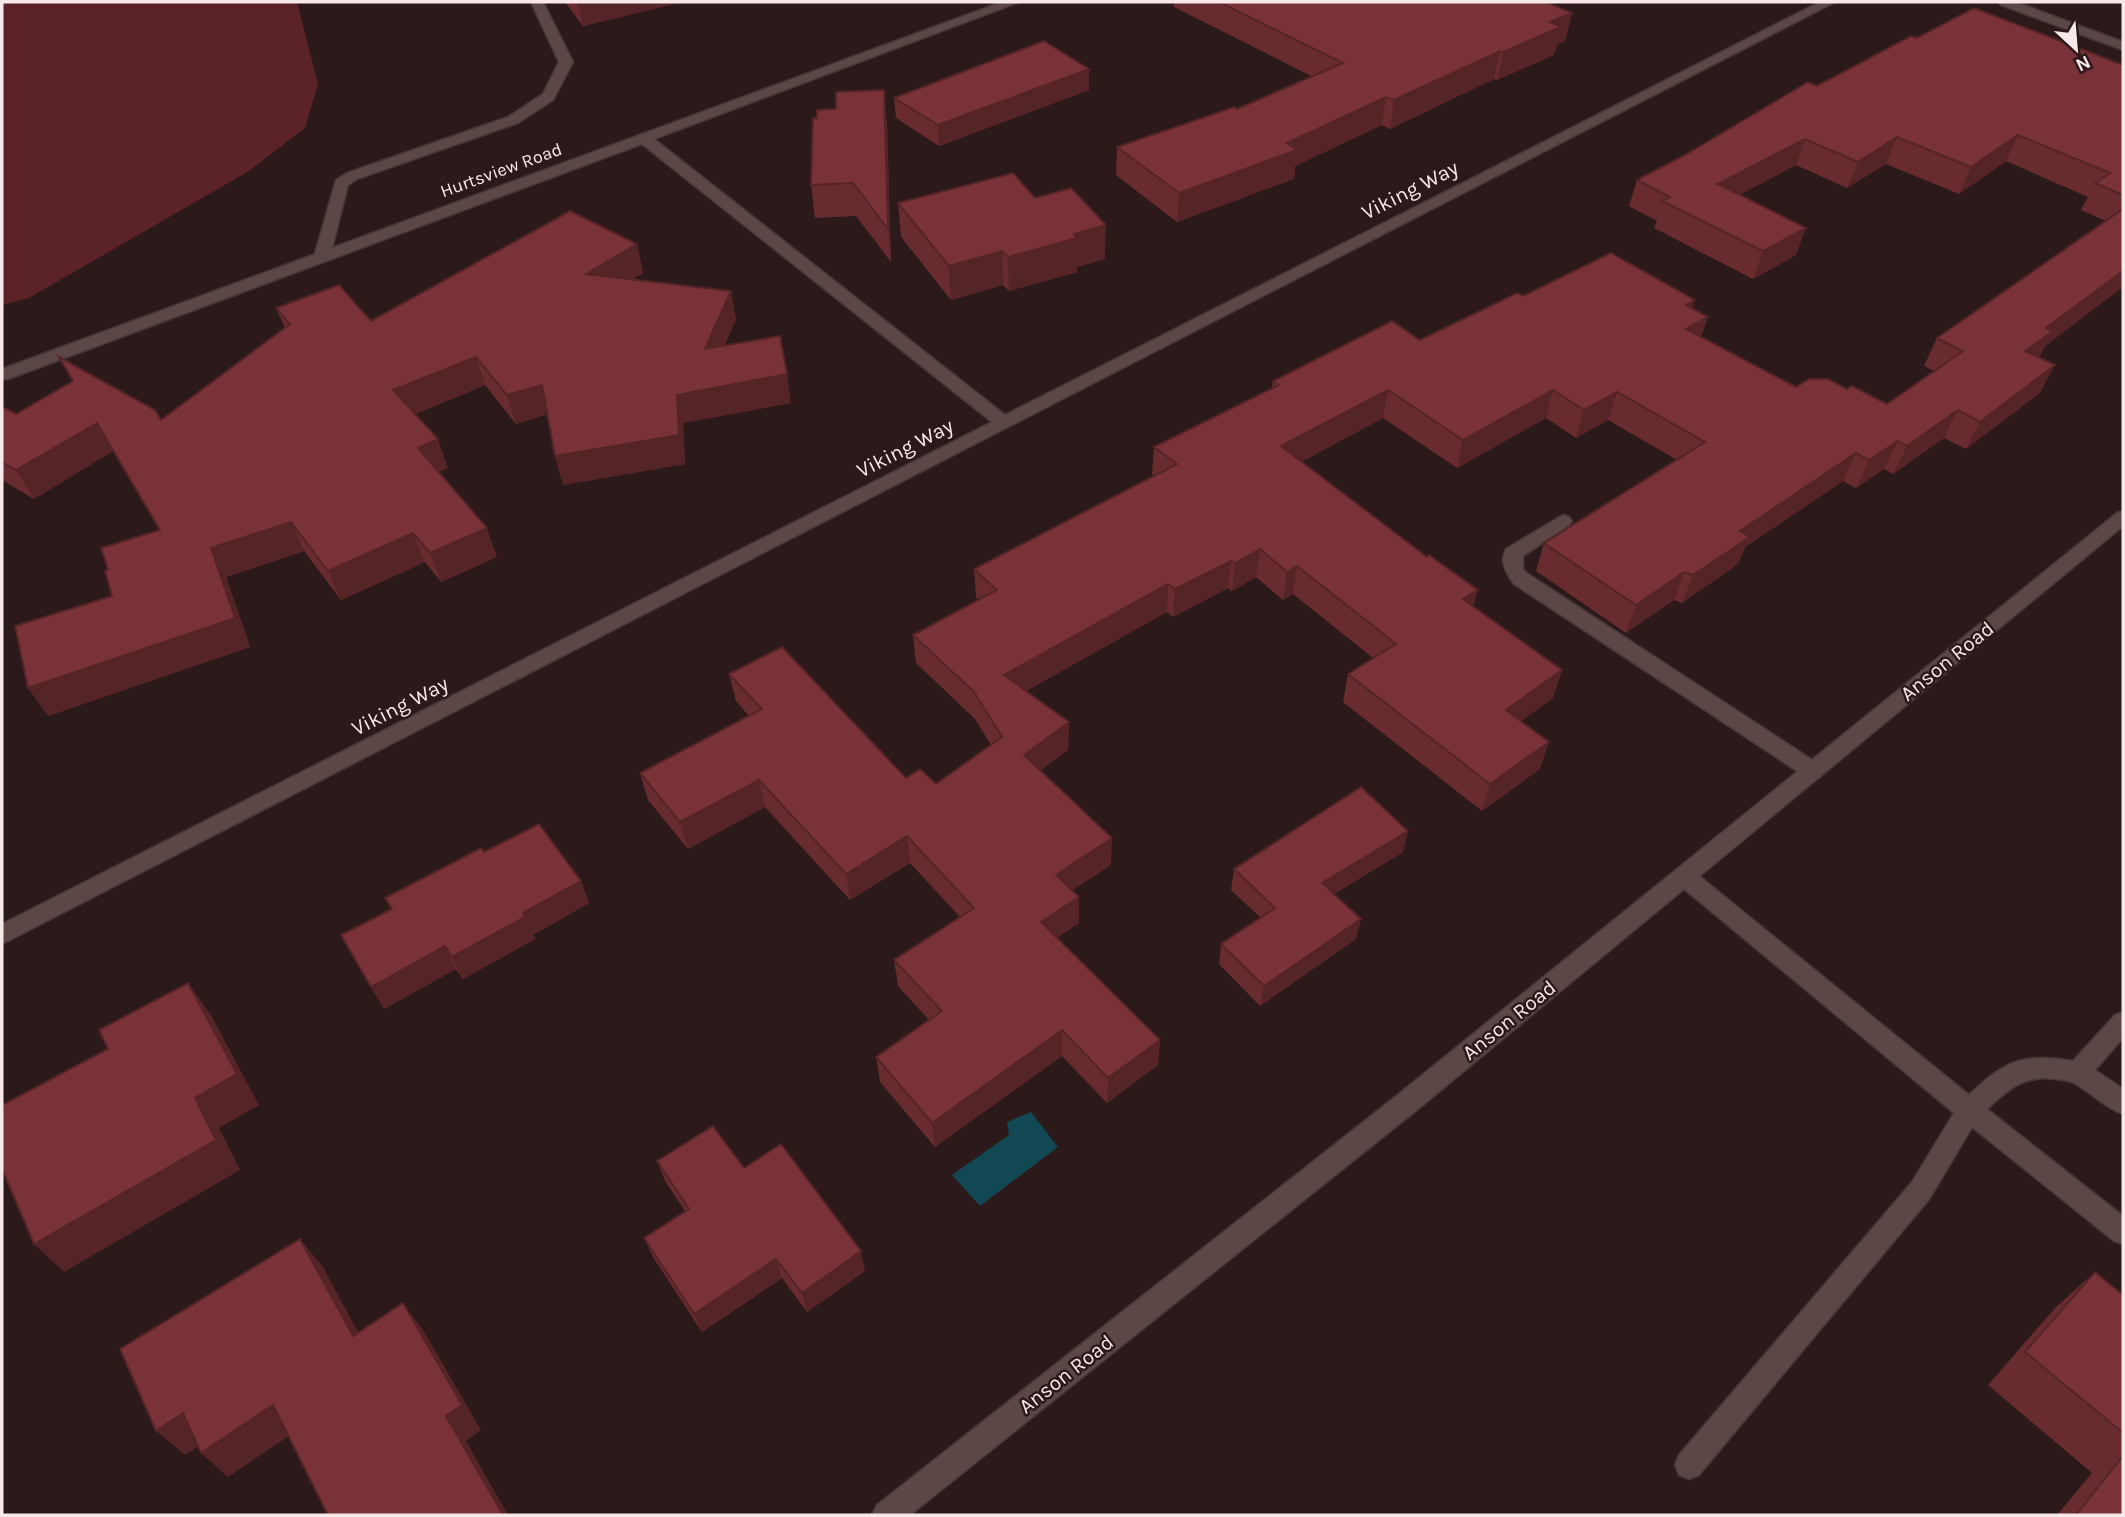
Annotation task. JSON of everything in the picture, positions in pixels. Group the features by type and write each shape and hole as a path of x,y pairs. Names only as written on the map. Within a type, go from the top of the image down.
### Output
{"street":[{"path":"321,257 341,183 352,176 513,120 548,97 566,62 537,2"},
{"name":"Hurtsview Road","path":"2,375 1013,2"},
{"name":"Viking Way","path":"2,935 1829,2"},
{"path":"2005,2 2123,46"},
{"path":"643,138 1004,423"},
{"name":"Anson Road","path":"887,1515 1409,1101 2123,517"},
{"path":"1563,521 1513,553 1514,570 1521,579 1813,771"},
{"path":"1685,877 1969,1110 2123,1232"},
{"path":"2078,1072 2123,1022"},
{"path":"1689,1465 1920,1190 1969,1110 2004,1078 2021,1069 2043,1067 2078,1072 2123,1103"}],"shaded area":[{"path":"2,2 297,2 318,84 305,128 249,171 29,298 2,305"}],"water":[{"path":"1031,1112 1058,1147 980,1206 952,1175 1009,1135 1007,1122"}],"building":[{"path":"1219,2 1546,2 1572,13 1550,22 1561,27 1500,51 1394,100 1386,97 1287,143 1297,150 1179,193 1117,147 1234,107 1237,109 1343,63"},
{"path":"1974,8 2123,65 2123,195 2095,183 2110,173 2018,135 1971,167 1897,137 1858,162 1805,139 1718,184 1806,228 1763,251 1662,201 1670,197 1637,180 1685,155 1808,82 1817,86 1911,36 1917,38"},
{"path":"1044,41 1089,69 938,125 894,98"},
{"path":"884,90 888,229 853,183 811,185 813,118 817,118 817,110 836,109 836,92"},
{"path":"1013,173 1035,198 1071,188 1106,225 1074,234 1077,238 1008,257 1002,251 949,266 898,203"},
{"path":"2123,209 2123,271 2046,328 2053,331 2025,351 2055,365 1980,422 1958,410 1907,446 1898,441 1869,460 1856,453 1740,531 1750,537 1693,575 1684,572 1636,605 1544,543 1705,442 1617,392 1584,410 1553,390 1463,440 1388,390 1281,446 1427,557 1429,555 1478,590 1463,599 1562,670 1506,710 1549,742 1490,784 1348,674 1396,644 1297,566 1287,572 1260,549 1175,589 1168,584 1004,675 1069,722 1024,755 1112,838 1056,875 1079,897 1041,922 1160,1040 1108,1078 1062,1030 932,1123 876,1057 942,1011 894,960 974,908 907,836 846,874 759,780 680,822 640,773 762,709 729,674 782,647 906,778 920,769 936,784 1002,737 974,692 913,635 997,590 974,569 1177,464 1154,447 1279,385 1273,381 1392,321 1420,340 1517,293 1523,296 1611,253 1695,300 1686,305 1708,317 1686,329 1796,387 1809,379 1828,379 1847,389 1852,386 1887,404 1963,351 1937,338"},
{"path":"570,211 637,244 586,274 731,291 705,349 780,336 787,374 677,395 679,435 555,456 542,385 507,395 476,357 393,390 438,439 418,448 487,528 430,553 413,533 328,571 291,522 211,548 235,618 28,688 15,626 112,596 105,571 108,569 101,548 160,530 97,423 16,470 2,462 2,410 5,408 16,414 73,381 59,357 155,410 161,420 290,324 276,308 339,285 371,321"},
{"path":"1361,787 1408,831 1322,883 1361,919 1264,986 1221,944 1275,908 1234,869"},
{"path":"539,824 581,881 523,913 525,917 452,957 445,946 371,987 341,935 392,909 385,898 481,848 484,852"},
{"path":"188,983 237,1074 195,1098 216,1140 34,1244 2,1169 2,1105 108,1049 99,1030"},
{"path":"713,1126 744,1168 781,1144 861,1251 802,1293 776,1259 694,1314 644,1238 689,1209 657,1161"},
{"path":"300,1239 353,1336 403,1303 462,1405 446,1416 503,1515 328,1515 273,1405 201,1453 183,1413 156,1431 120,1349"},
{"path":"2095,1272 2123,1295 2123,1433 2025,1352"},
{"path":"2123,1456 2123,1515 2076,1515"}]}
